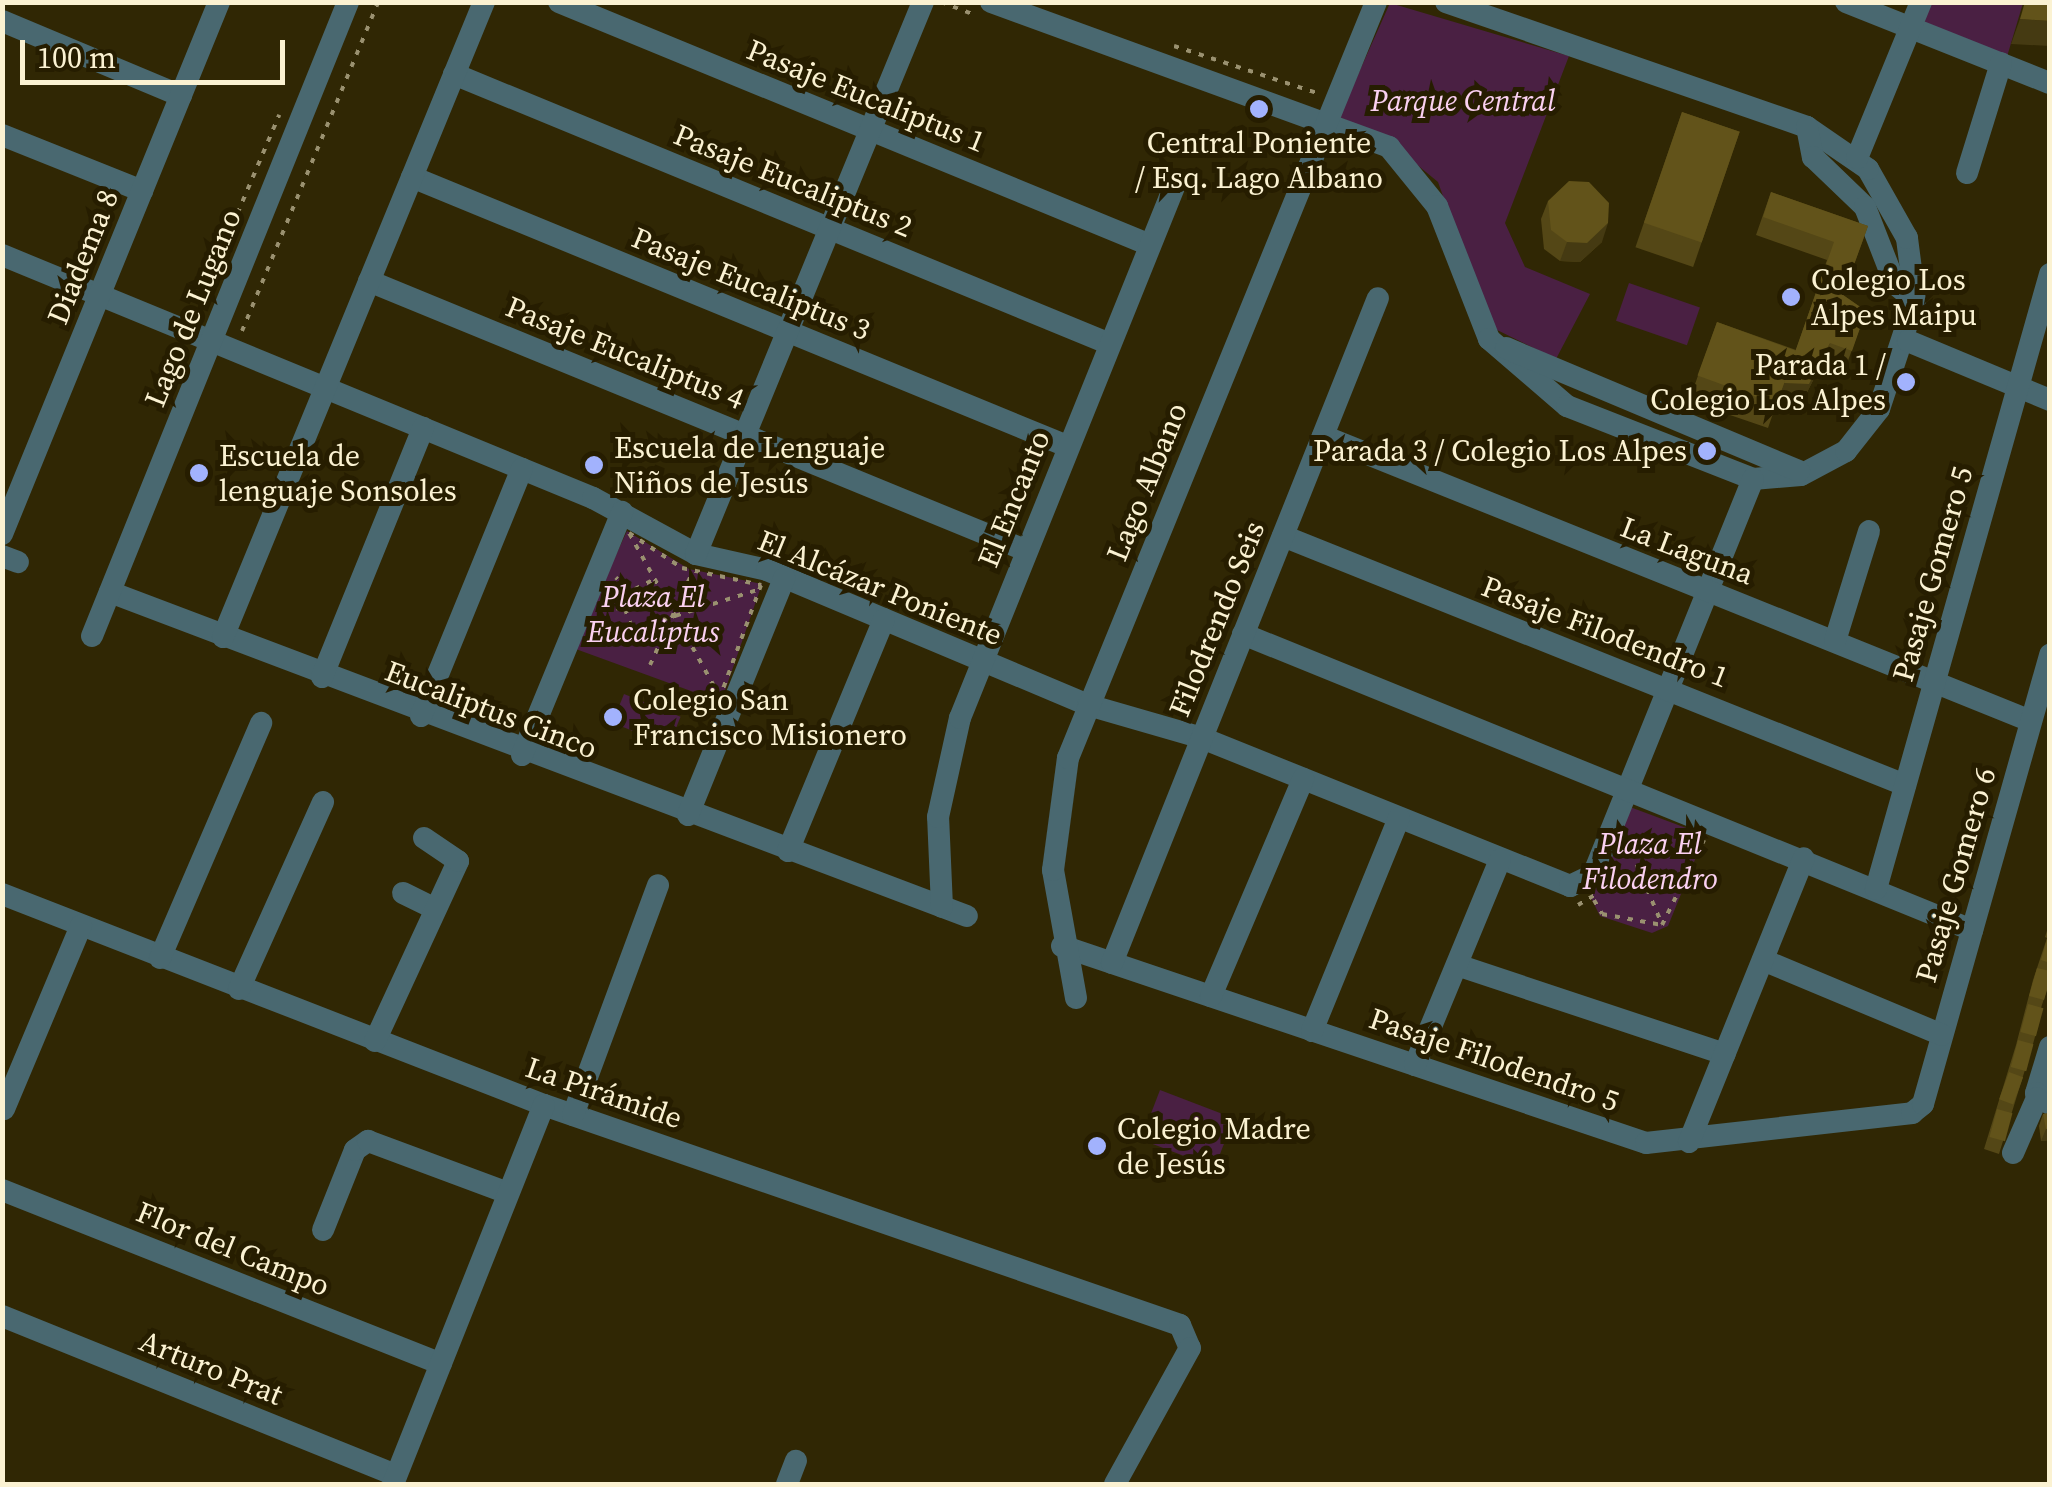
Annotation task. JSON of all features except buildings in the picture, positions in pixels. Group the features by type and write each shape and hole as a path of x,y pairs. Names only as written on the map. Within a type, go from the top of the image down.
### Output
{"street":[{"name":"Diadema 8","path":"2,534 219,2"},
{"name":"Lago de Lugano","path":"92,636 223,346 348,2"},
{"path":"223,637 484,2"},
{"name":"Pasaje Eucaliptus 1","path":"559,2 1150,245"},
{"path":"694,563 923,2"},
{"path":"991,2 1332,110 1390,147 1426,185 1480,327 1558,400 1753,478 1810,472 1863,434 1908,341 1915,300 1902,225 1857,158 1807,127 1446,2"},
{"name":"Lago Albano","path":"1076,998 1062,946 1056,816 1088,705 1376,2"},
{"path":"1846,2 2050,83"},
{"path":"1857,158 1921,2"},
{"path":"2,21 181,96"},
{"path":"1967,172 2001,63"},
{"name":"Pasaje Eucaliptus 2","path":"454,74 1110,344"},
{"path":"1807,127 1813,157 1865,207 1894,284 1915,300"},
{"path":"2,136 142,192"},
{"name":"Pasaje Eucaliptus 3","path":"412,177 1068,446"},
{"name":"El Encanto","path":"942,906 940,805 980,659 1176,182"},
{"name":"El Alcázar Poniente","path":"2,256 522,468 626,522 694,563 784,578 1088,705 1202,738 1586,892"},
{"name":"Pasaje Gomero 5","path":"1876,889 2050,274"},
{"name":"Pasaje Eucaliptus 4","path":"369,281 1025,550"},
{"name":"Filodrendo Seis","path":"1112,963 1378,298"},
{"path":"1480,327 1536,365 1810,472"},
{"path":"1908,341 2050,400"},
{"path":"322,677 424,428"},
{"name":"La Laguna","path":"1323,436 2031,720"},
{"path":"420,716 522,468"},
{"path":"1586,892 1753,478"},
{"path":"522,755 626,522"},
{"path":"1835,642 1869,532"},
{"name":"Pasaje Filodendro 1","path":"1283,536 1905,785"},
{"path":"688,815 784,578"},
{"name":"Eucaliptus Cinco","path":"110,592 522,755 967,916"},
{"path":"788,851 884,618"},
{"path":"1244,634 1804,858 1972,930"},
{"name":"Pasaje Gomero 6","path":"1919,1110 2050,655"},
{"path":"160,958 261,723"},
{"path":"1211,996 1303,779"},
{"path":"239,990 322,802"},
{"path":"1312,1031 1398,818"},
{"path":"375,1041 432,907 447,896 458,861 424,838"},
{"path":"1689,1142 1804,858"},
{"path":"1414,1065 1500,860"},
{"path":"573,1115 658,885"},
{"path":"403,893 432,907"},
{"name":"La Pirámide","path":"2,894 239,990 573,1115 1190,1334 1115,1484"},
{"path":"4,1109 81,926"},
{"name":"Pasaje Filodendro 5","path":"1062,946 1646,1144 1689,1142 1919,1110"},
{"path":"1763,960 1942,1036"},
{"path":"1457,964 1725,1054"},
{"path":"2014,1152 2043,1101 2050,1047"},
{"path":"395,1480 544,1104"},
{"path":"323,1230 355,1150 368,1141 508,1194"},
{"name":"Flor del Campo","path":"2,1190 440,1364"},
{"name":"Arturo Prat","path":"2,1316 395,1480"},
{"path":"787,1484 796,1461"}],"path":[{"path":"223,346 378,2"},
{"path":"1157,40 1332,110"},
{"path":"207,285 283,105"},
{"path":"626,522 694,563 761,589"},
{"path":"621,541 626,522"},
{"path":"626,522 720,697 761,589"},
{"path":"650,666 675,616 694,563"},
{"path":"606,575 635,589"},
{"path":"624,609 635,589 654,580"},
{"path":"589,618 601,589"},
{"path":"583,632 577,646 761,589"},
{"path":"595,604 624,609"},
{"path":"624,609 633,630"},
{"path":"1662,925 1711,821"},
{"path":"1625,826 1638,868 1654,877 1688,872"},
{"path":"1606,875 1632,873 1638,868"},
{"path":"1632,873 1636,888 1647,889"},
{"path":"1647,889 1654,877"},
{"path":"1647,889 1662,925"},
{"path":"1586,892 1602,914 1662,925"}],"green space":[{"name":"Parque Central","path":"1390,3 1569,56 1505,223 1525,267 1590,294 1556,359 1489,326 1438,182 1381,135 1339,117"},
{"path":"1928,3 2023,3 2006,60 1939,34 1923,20"},
{"path":"1629,283 1700,307 1687,345 1616,321"},
{"name":"Plaza El Eucaliptus","path":"627,531 689,569 762,584 721,702 573,648"},
{"path":"624,694 681,717 669,746 612,723"},
{"name":"Plaza El Filodendro","path":"1630,807 1705,835 1668,926 1652,933 1600,916 1591,898"},
{"path":"1160,1090 1234,1118 1215,1168 1141,1139"}],"place":[{"name":"Central Poniente / Esq. Lago Albano","path":"1259,109"},
{"name":"Colegio Los Alpes Maipu","path":"1791,297"},
{"name":"Parada 1 / Colegio Los Alpes","path":"1906,382"},
{"name":"Parada 3 / Colegio Los Alpes","path":"1707,451"},
{"name":"Escuela de Lenguaje Niños de Jesús","path":"594,465"},
{"name":"Escuela de lenguaje Sonsoles","path":"199,473"},
{"name":"Colegio San Francisco Misionero","path":"613,717"},
{"name":"Colegio Madre de Jesús","path":"1097,1146"}]}
